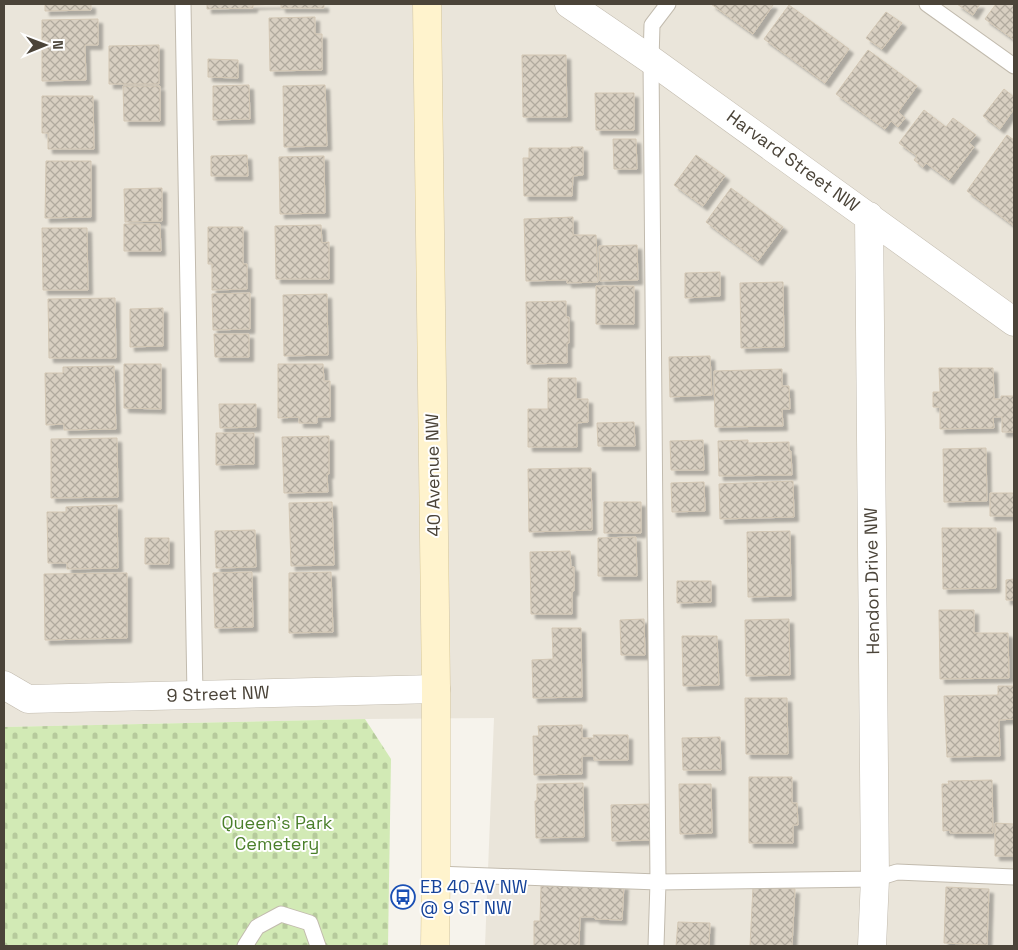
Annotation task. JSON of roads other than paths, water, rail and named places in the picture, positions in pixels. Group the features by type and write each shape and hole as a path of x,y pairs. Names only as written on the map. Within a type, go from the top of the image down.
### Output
{"street":[{"name":"40 Avenue NW","path":"427,4 436,689 434,946"},
{"name":"Harvard Street NW","path":"569,4 651,60 1014,322"},
{"name":"Hendon Drive NW","path":"869,216 875,880 872,946"},
{"name":"9 Street NW","path":"4,685 28,699 436,689"}],"lane":[{"path":"183,4 195,695"},
{"path":"656,946 658,882 651,60 652,25 668,4"},
{"path":"927,4 1014,66"},
{"path":"436,874 658,882 875,880 897,872 1014,877"},
{"path":"246,946 257,927 281,914 310,923 318,946"}],"place":[{"name":"EB 40 AV NW @ 9 ST NW","path":"403,897"}],"park label":[{"name":"Queen's Park Cemetery","path":"277,833"}]}
